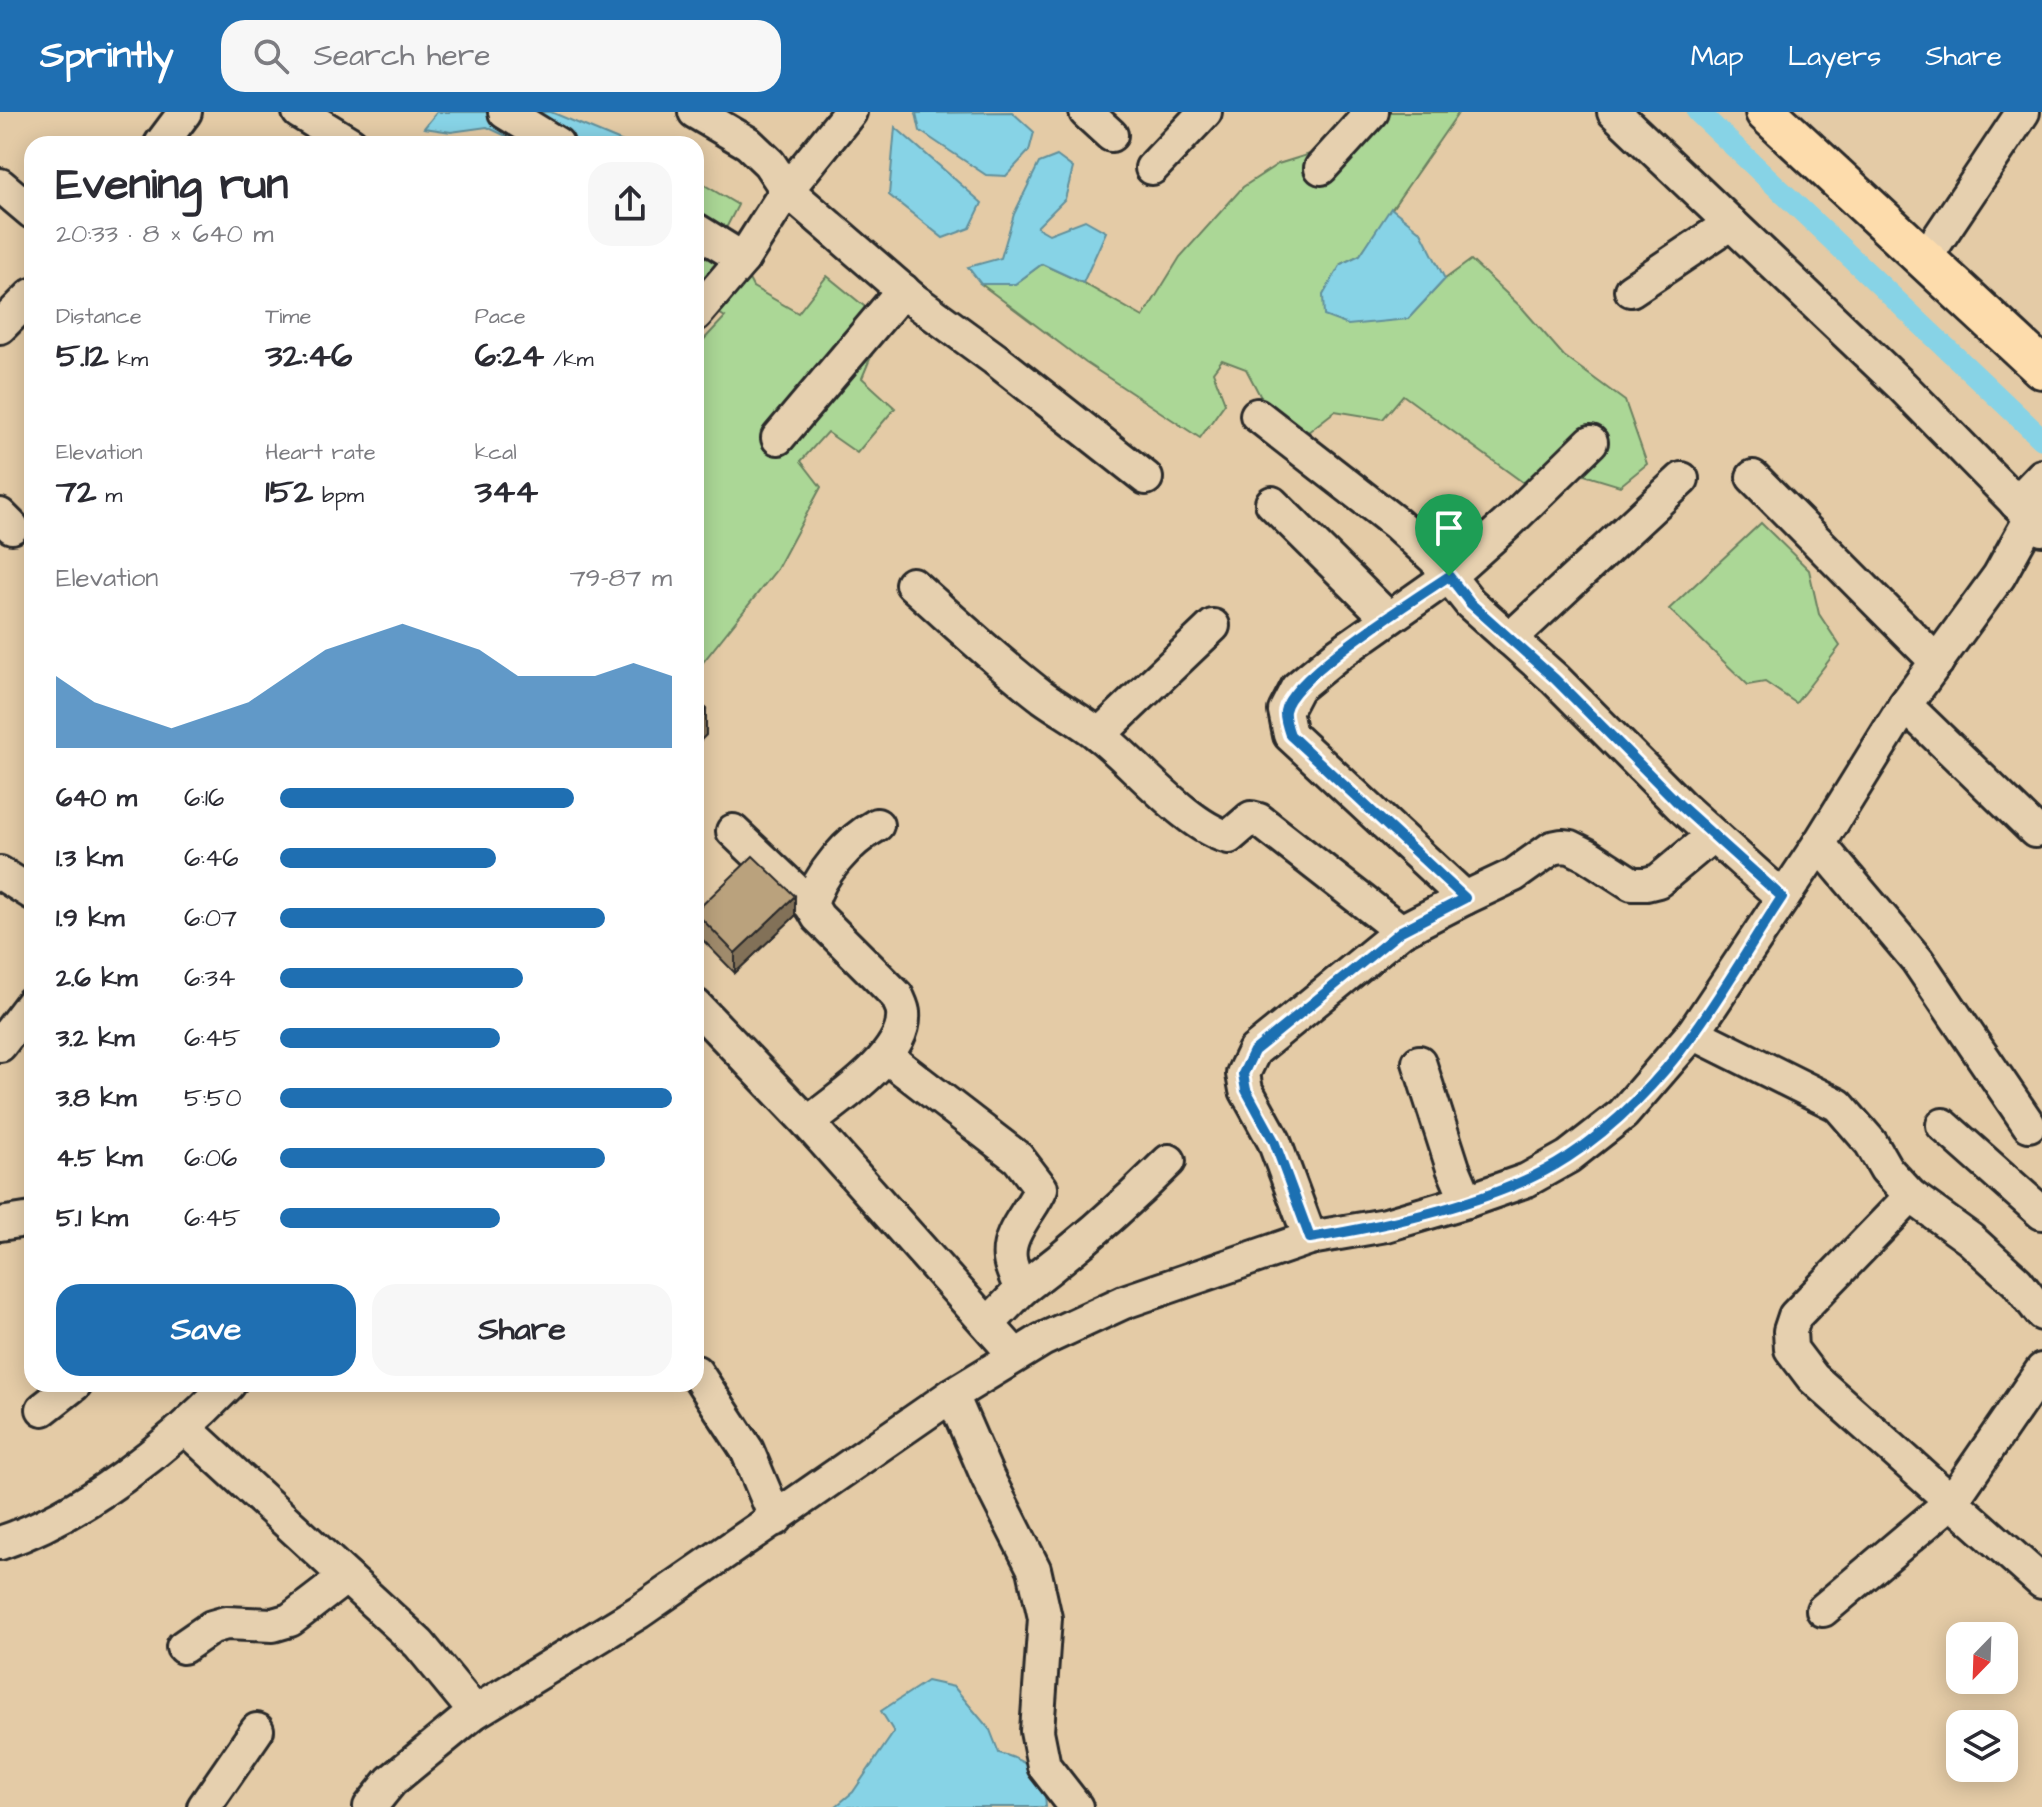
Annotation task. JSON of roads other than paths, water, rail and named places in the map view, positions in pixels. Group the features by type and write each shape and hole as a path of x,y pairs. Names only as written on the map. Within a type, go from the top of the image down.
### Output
{"main road":[{"path":"1766,112 2042,368"}],"street":[{"path":"167,136 185,112"},
{"path":"299,112 338,136"},
{"path":"505,112 544,136"},
{"path":"695,112 748,143 769,163 787,190 903,290 1146,478"},
{"path":"704,305 743,259 787,190 850,112"},
{"path":"1086,112 1111,135"},
{"path":"1152,168 1205,112"},
{"path":"1321,168 1372,112"},
{"path":"370,1807 391,1781 475,1712 639,1612 952,1395 1015,1355 1124,1302 1310,1238 1386,1225 1527,1180 1568,1157 1623,1114 1693,1033 1819,844 1905,705 1999,576 2035,503 1902,386 1614,112"},
{"path":"1924,260 2023,112"},
{"path":"0,185 24,205"},
{"path":"1631,290 1731,223"},
{"path":"704,235 743,259"},
{"path":"778,438 903,290"},
{"path":"0,327 24,303"},
{"path":"1257,415 1397,524 1435,559 1470,603 1555,679 1713,835 1782,897"},
{"path":"1465,898 1290,735 1285,711 1297,688 1337,655 1449,576 1591,442"},
{"path":"1753,477 1937,662"},
{"path":"1510,639 1682,479"},
{"path":"1272,503 1388,618"},
{"path":"912,584 1022,680 1099,735 1151,783 1211,831 1229,837 1251,818 1259,820 1401,931"},
{"path":"1099,735 1213,626"},
{"path":"1905,705 2035,831"},
{"path":"811,905 816,887 825,874 863,833 877,825"},
{"path":"733,831 811,905 818,917 897,996 903,1013 887,1057 808,1123"},
{"path":"1310,1238 1274,1141 1246,1090 1243,1074 1254,1051 1401,931 1514,875 1552,848 1571,847 1632,884 1646,884 1658,881 1713,835"},
{"path":"1819,844 1917,960 2029,1125"},
{"path":"0,873 24,888"},
{"path":"704,1014 808,1123 1015,1355"},
{"path":"1693,1033 1838,1105 1871,1143 1886,1169 1911,1196 1970,1239 2017,1282 2042,1314"},
{"path":"887,1057 1018,1158 1041,1188 1011,1240 1010,1259 1021,1290"},
{"path":"1419,1062 1453,1168 1467,1201"},
{"path":"1943,1125 2042,1213"},
{"path":"989,1323 1021,1290 1076,1249 1122,1209 1169,1161"},
{"path":"1911,1196 1795,1316 1790,1331 1791,1349 1813,1378 2042,1582"},
{"path":"0,1224 24,1220"},
{"path":"1823,1610 1952,1501 2042,1370"},
{"path":"704,1384 747,1450 776,1519"},
{"path":"43,1409 65,1392"},
{"path":"0,1543 71,1512 185,1428 221,1392"},
{"path":"952,1395 988,1478 1034,1569 1045,1618 1037,1731 1044,1766 1076,1807"},
{"path":"185,1428 419,1644 475,1712"},
{"path":"183,1647 212,1627 226,1623 273,1625 290,1620 346,1577"},
{"path":"204,1807 257,1730"}],"water":[{"path":"437,112 551,112 609,136 506,136 487,127 451,132 424,128"},
{"path":"1012,112 1034,132 1029,151 1006,176 986,175 920,131 916,113"},
{"path":"895,127 982,203 970,228 943,238 889,195"},
{"path":"1057,156 1073,168 1065,199 1037,227 1049,234 1085,220 1106,232 1083,283 1042,264 1015,284 981,284 968,267 1001,258 1014,214 1039,163"},
{"path":"1391,208 1421,232 1445,279 1408,319 1348,325 1324,316 1323,295 1341,264 1360,255"},
{"path":"927,1681 954,1687 990,1730 999,1753 1018,1760 1033,1771 1042,1786 1046,1807 835,1807 853,1792 894,1732 881,1711"}],"waterway":[{"path":"1698,112 2042,439"}]}
